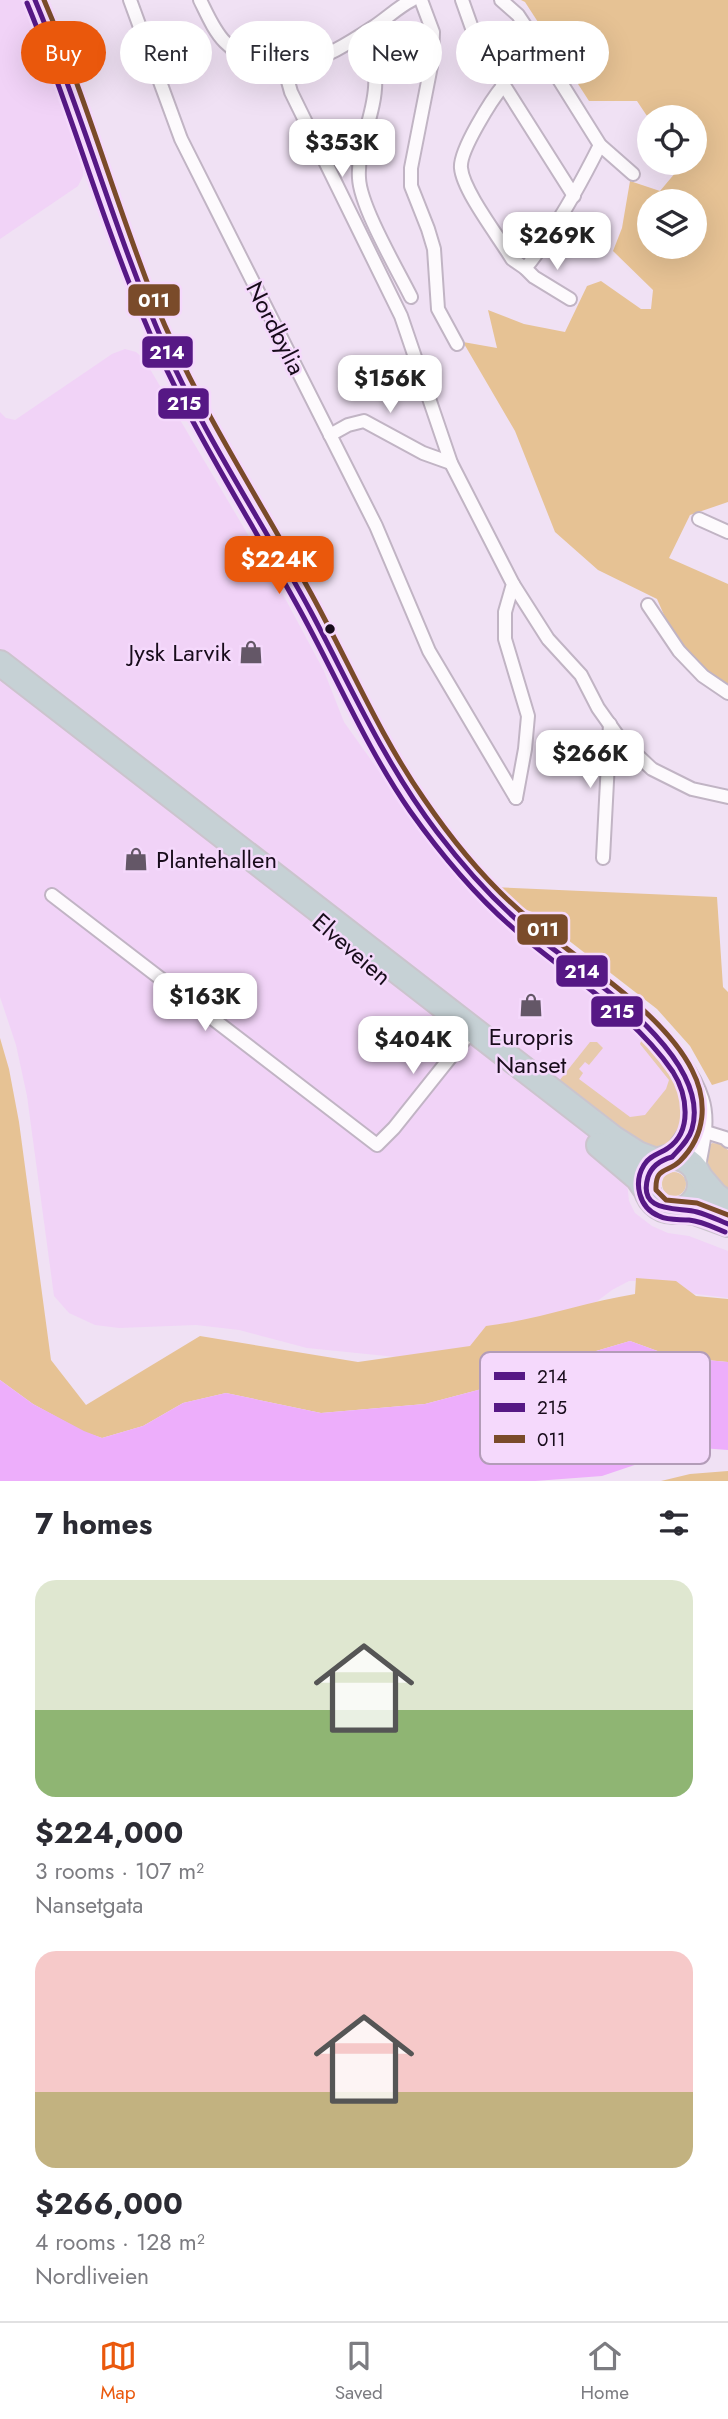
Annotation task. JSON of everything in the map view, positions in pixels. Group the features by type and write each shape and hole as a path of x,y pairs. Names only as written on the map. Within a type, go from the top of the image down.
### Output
{"highway":[{"name":"Elveveien","path":"0,663 279,878 617,1159 638,1178 649,1194"},
{"name":"Elveveien","path":"468,1034 638,1154 666,1159"},
{"path":"728,1205 715,1195 697,1171 682,1158 666,1159 648,1176 649,1194 657,1206 671,1211 695,1212 728,1224"},
{"path":"680,1210 695,1199 699,1191 697,1171"}],"main road":[{"path":"35,0 88,134 130,260 165,347 210,439 310,611 380,747 434,829 490,894 527,929 633,1013 666,1047 692,1085 697,1129 697,1171"},
{"path":"666,1159 697,1129"}],"street":[{"name":"Nordbylia","path":"130,0 181,139 376,527 429,651 516,798 528,716 505,639 505,612 513,584"},
{"path":"200,0 213,26 226,43"},
{"path":"421,0 433,32 432,61 411,168 411,186 433,249 438,309 457,344"},
{"path":"462,0 473,31 503,86 574,196"},
{"path":"501,0 518,15 600,145 633,174"},
{"path":"381,21 408,1"},
{"path":"289,84 401,316 451,463 513,584 548,639 581,675 620,738 652,769 692,789 728,797"},
{"path":"374,84 359,179 364,200 411,297"},
{"path":"503,86 491,100 463,155 460,167 465,183 512,259 570,299"},
{"path":"525,268 574,196 600,145"},
{"path":"330,435 348,425 364,421 422,453 451,463"},
{"path":"699,519 728,532"},
{"path":"648,605 678,651 703,676 728,694"},
{"path":"603,858 610,724"},
{"path":"52,895 377,1145 394,1128 468,1034"},
{"path":"697,1129 728,1141"}],"shaded area":[{"path":"0,0 21,0 30,21 21,21 21,84 55,84 83,163 83,176 78,186 0,239"},
{"path":"521,0 728,0 728,502 690,515 669,558 728,584 728,690 678,647 657,599 598,570 555,532 515,431 463,342 497,348 488,310 524,324 565,332 587,286 601,281 641,309 651,309 653,290 613,251 622,228 630,181 654,189 637,189 637,259 707,259 707,189 662,189 673,175 707,175 707,105 640,105 637,101 589,101 578,84 609,84 609,21 537,21"},
{"path":"125,349 136,352 144,359 279,587 324,671 344,722 429,841 462,882 498,918 621,1017 679,1081 627,1182 629,1201 635,1213 652,1226 728,1251 728,1298 688,1293 647,1281 629,1281 596,1302 468,1349 406,1358 307,1348 239,1330 196,1325 119,1328 95,1325 69,1313 54,1296 27,1096 16,1045 0,997 0,412 6,418 15,420 112,354"},
{"path":"491,887 717,897 723,987 728,992 728,1080 712,1085 690,1046 657,1009 532,912 508,903"},
{"path":"0,1038 19,1122 51,1360 86,1405 200,1336 358,1362 470,1346 486,1326 524,1320 635,1294 636,1278 676,1281 696,1296 728,1299 728,1362 710,1360 710,1352 660,1352 630,1341 593,1352 480,1352 480,1389 425,1404 321,1413 226,1393 183,1403 143,1426 102,1438 84,1432 33,1404 0,1380"},
{"path":"642,1039 647,1039 674,1071 686,1094 688,1107 686,1120 676,1138 667,1147 655,1151 649,1151 559,1081 590,1042 597,1042 603,1048 589,1065 585,1062 579,1069 583,1073 579,1079 630,1117 645,1115 666,1089 669,1080 640,1044"},
{"path":"712,1143 721,1144 728,1150 728,1196 706,1164 707,1150"},
{"path":"674,1172 682,1176 686,1184 682,1192 674,1196 666,1192 662,1184 666,1176"},
{"path":"630,1341 660,1352 593,1352"},
{"path":"710,1360 728,1362 728,1450 710,1449"},
{"path":"0,1380 33,1404 102,1438 143,1426 183,1403 226,1393 321,1413 425,1404 480,1389 480,1464 638,1464 602,1476 535,1481 0,1481"},
{"path":"728,1471 728,1481 661,1481 690,1474"}],"transit line":[{"name":"214","path":"35,0 69,86 130,261 165,347 198,415 293,579 385,752 437,832 490,894 525,927 606,989 636,1015 662,1043 682,1071 693,1100 692,1129 672,1157 661,1161 652,1169 646,1189 648,1197 661,1206 697,1212 728,1224"},
{"name":"011","path":"44,0 140,263 170,337 207,410 308,588 377,722 407,774 460,848 487,879 532,921 642,1008 679,1049 697,1082 701,1094 702,1117 689,1151 675,1165 660,1173 656,1190 666,1200 697,1203 728,1215"},
{"name":"215","path":"27,3 125,272 157,349 214,460 311,631 364,735 422,828 476,892 521,935 621,1015 673,1072 682,1091 684,1122 676,1141 644,1165 639,1179 640,1194 647,1207 659,1216 698,1222 725,1232"}],"place":[{"name":"Jysk Larvik","path":"251,652"},
{"name":"Plantehallen","path":"136,859"},
{"name":"Europris Nanset","path":"531,1005"}]}
